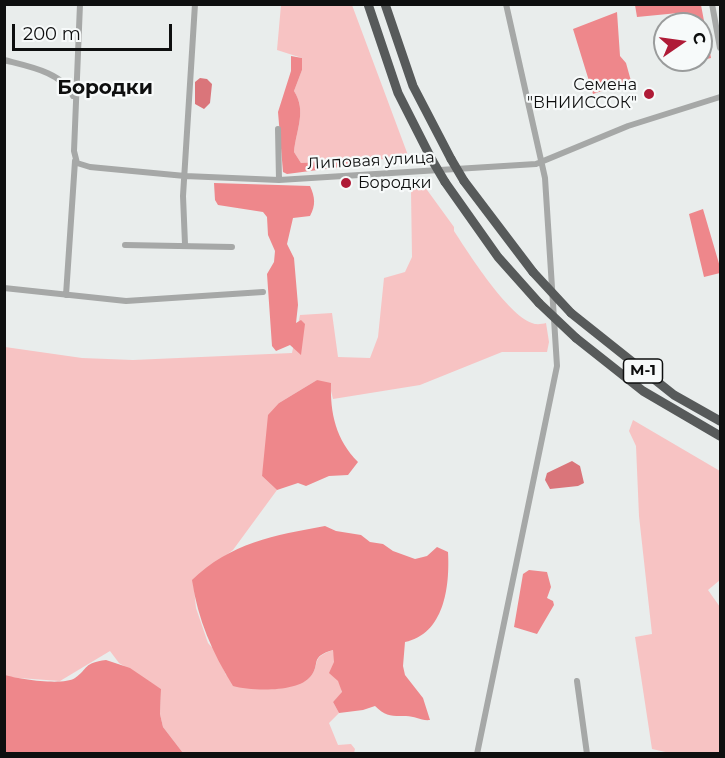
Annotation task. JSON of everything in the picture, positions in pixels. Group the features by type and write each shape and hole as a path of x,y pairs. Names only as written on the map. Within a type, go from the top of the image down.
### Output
{"highway":[{"name":"М-1","path":"368,4 398,93 432,160 498,257 539,303 576,338 643,391 720,436"},
{"name":"М-1","path":"385,4 413,86 450,159 533,272 571,313 674,395 720,421"}],"street":[{"path":"66,295 75,160 74,99 80,4"},
{"path":"185,244 183,196 195,4"},
{"path":"477,753 556,373 557,338 543,162 506,4"},
{"path":"712,4 720,48"},
{"path":"4,60 55,77 68,86 74,99"},
{"name":"Липовая улица","path":"75,160 90,167 185,176 279,180 480,169 543,162 628,126 720,97"},
{"path":"278,129 279,180"},
{"path":"125,245 185,244 197,248 232,247"},
{"path":"4,288 126,302 263,292"},
{"path":"577,681 588,753"}],"shaded area":[{"path":"281,5 352,5 409,158 301,163 294,152 300,121 300,106 294,91 302,70 302,58 277,50"},
{"path":"635,5 701,5 702,12 653,12 653,15 637,17"},
{"path":"617,12 620,56 626,63 631,81 593,94 573,29"},
{"path":"291,56 302,58 302,70 294,91 300,106 300,121 294,152 301,163 355,160 356,165 287,174 283,172 278,112 291,71"},
{"path":"200,78 207,79 212,84 210,103 204,109 195,104 195,82"},
{"path":"406,182 422,183 454,227 454,231 479,268 511,308 532,323 546,323 549,342 547,352 502,352 420,385 333,399 331,391 317,380 279,403 262,476 277,490 233,550 193,580 196,608 208,643 216,652 226,675 284,684 305,681 311,676 321,655 333,650 342,693 333,702 339,713 329,723 338,745 351,744 355,749 354,753 183,753 163,727 160,714 161,689 119,663 110,651 60,681 5,677 5,347 82,358 133,360 292,353 300,315 332,313 338,357 370,358 378,337 384,278 405,272 412,257 411,191"},
{"path":"214,183 310,186 314,201 312,212 310,216 293,218 287,244 294,258 298,305 296,323 301,320 305,324 301,355 290,345 276,351 272,346 267,274 274,262 275,251 268,235 267,217 263,212 218,205 215,200"},
{"path":"703,209 720,267 720,273 704,277 689,214"},
{"path":"317,380 331,383 336,425 344,445 358,462 348,475 329,476 306,486 298,483 277,490 262,476 268,415 279,403"},
{"path":"633,420 720,471 720,580 708,590 720,607 720,753 670,753 652,749 635,637 652,634 639,516 636,446 629,431"},
{"path":"572,461 580,466 584,483 578,486 550,489 545,480 547,473"},
{"path":"325,526 336,531 361,535 370,542 383,544 393,551 415,559 427,556 437,547 448,552 448,580 442,607 428,629 418,637 405,642 403,666 405,675 423,698 430,720 389,715 375,706 339,713 333,702 342,692 338,681 329,673 334,662 333,650 318,658 314,671 305,682 285,688 251,689 233,686 219,661 202,622 192,580 222,557 254,542"},
{"path":"529,570 547,572 551,587 547,598 553,601 554,605 537,634 514,627 523,574"},
{"path":"106,660 130,668 161,689 160,714 163,727 183,753 5,753 5,675 40,681 69,680 75,678 90,664"}],"place":[{"name":"Семена \"ВНИИССОК\"","path":"649,94"},
{"name":"Бородки","path":"346,183"}],"district":[{"name":"Бородки","path":"105,88"}]}
